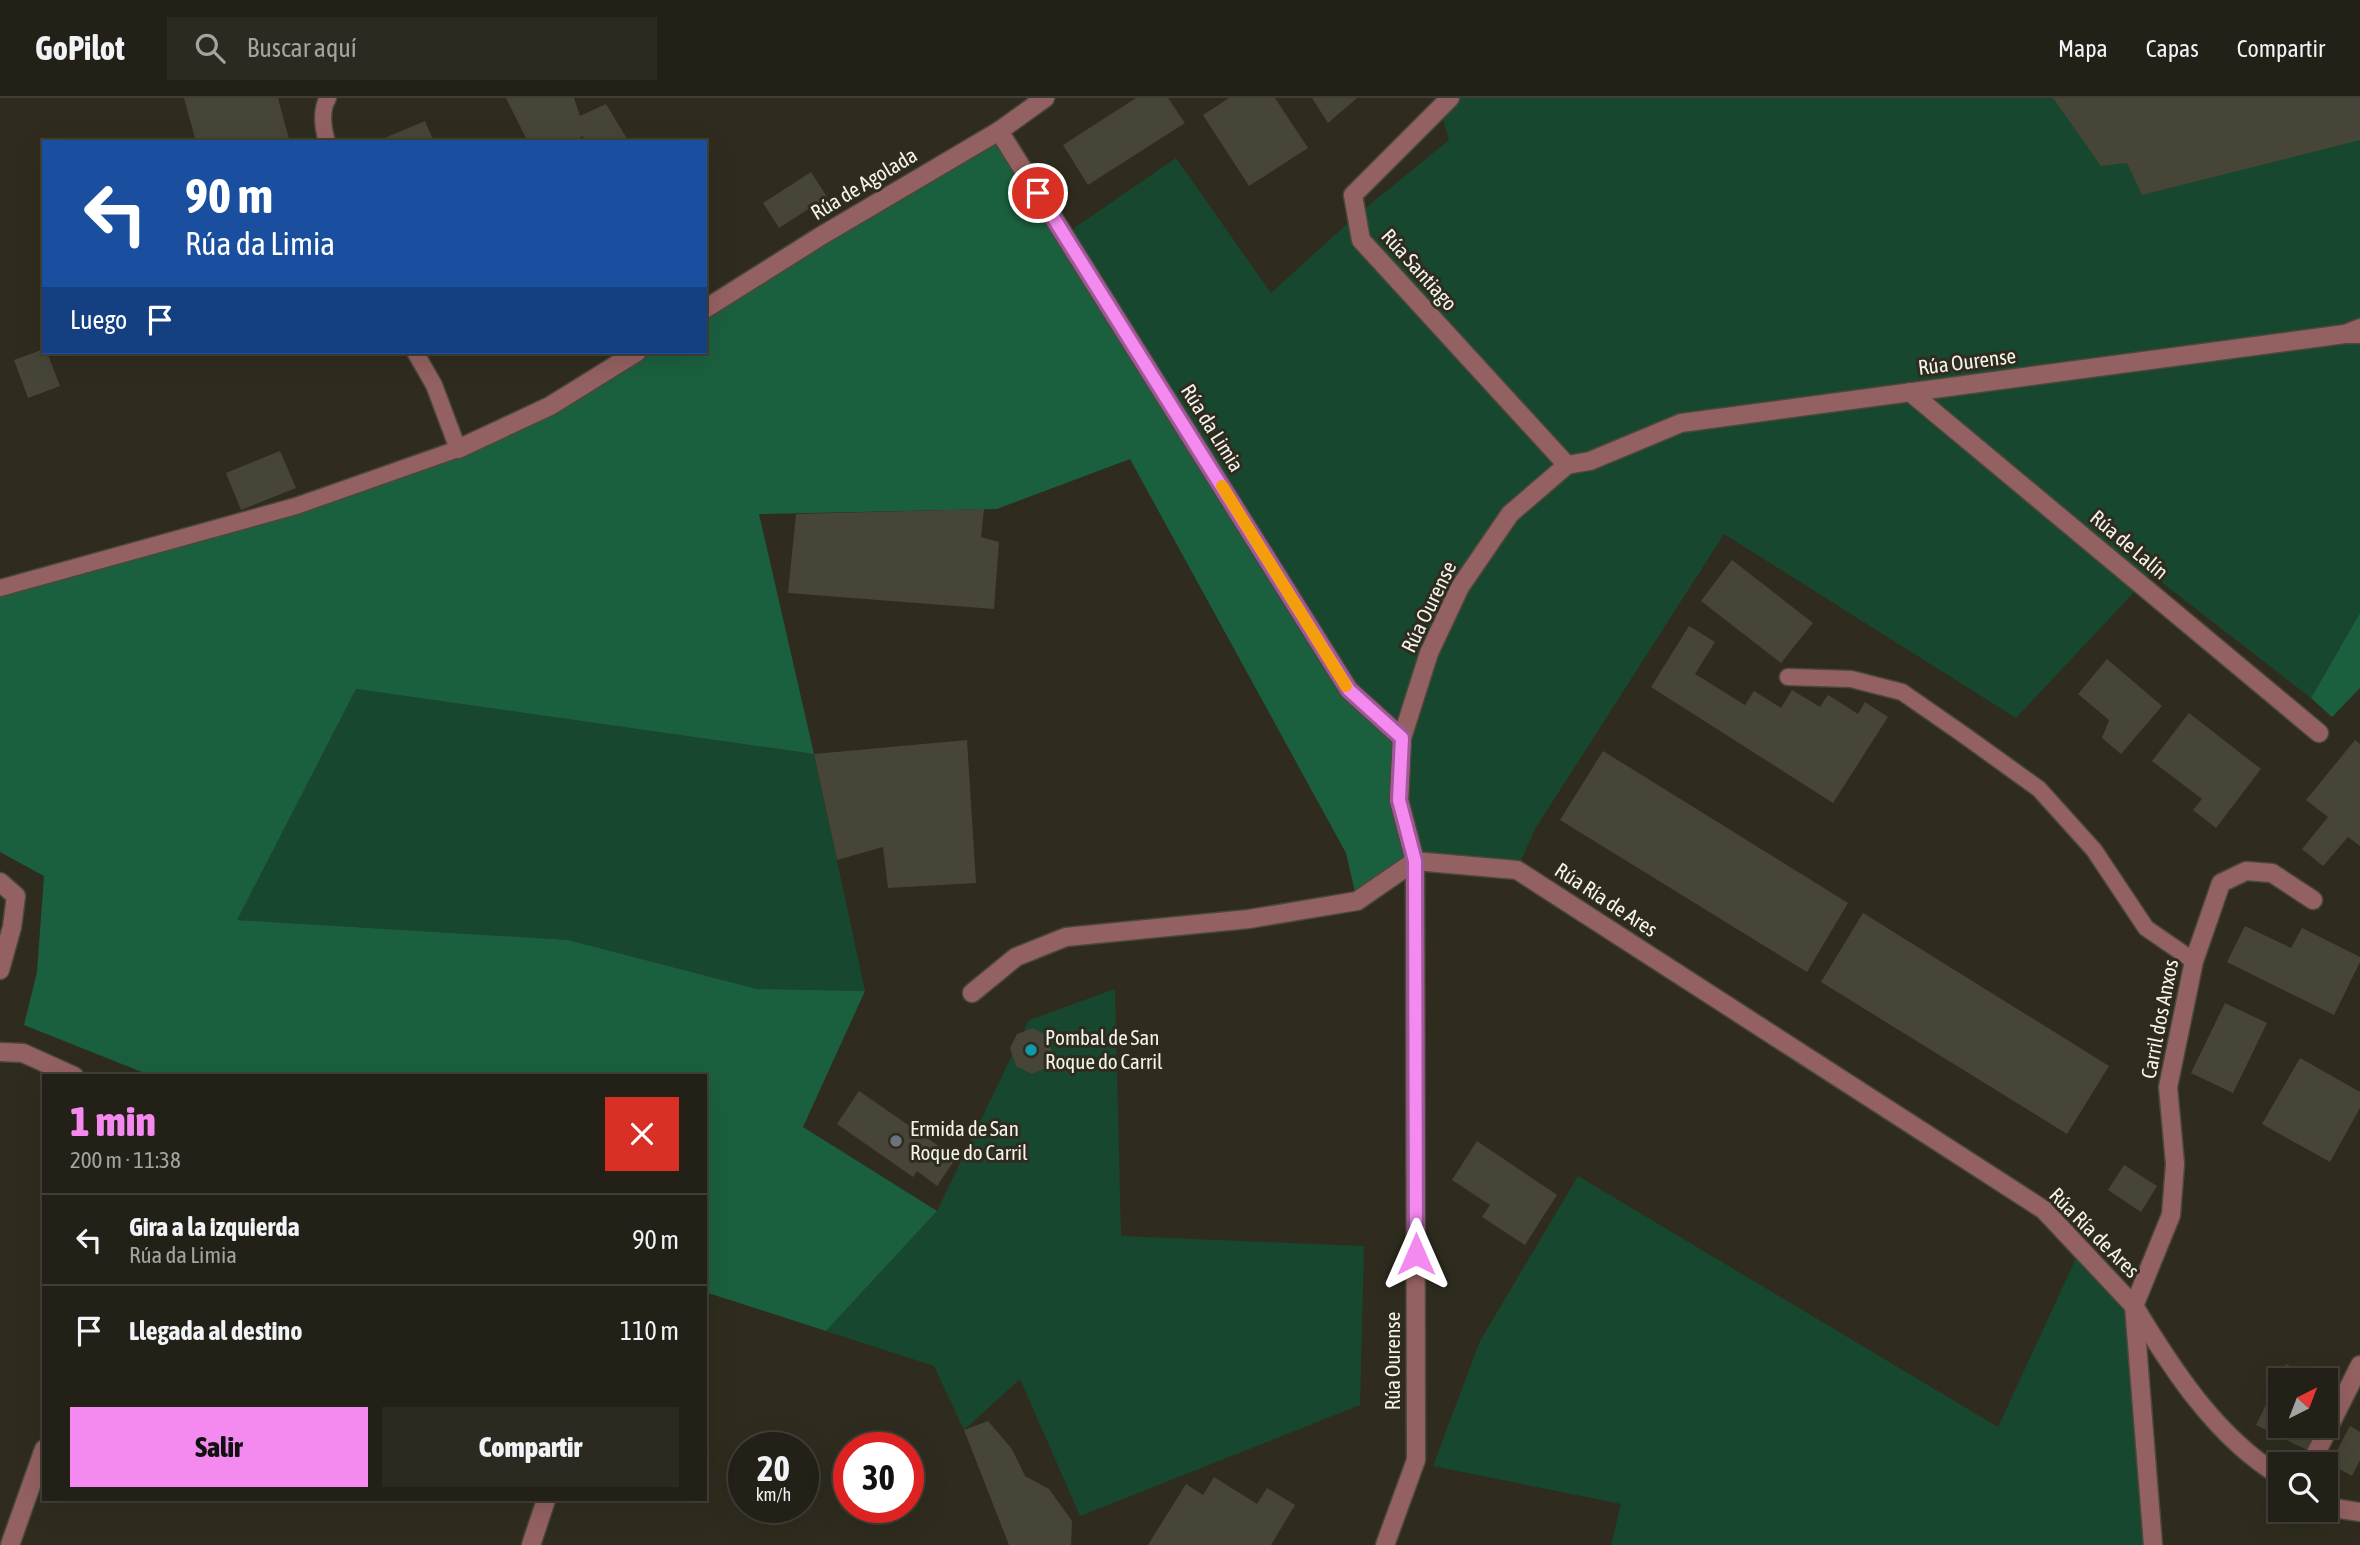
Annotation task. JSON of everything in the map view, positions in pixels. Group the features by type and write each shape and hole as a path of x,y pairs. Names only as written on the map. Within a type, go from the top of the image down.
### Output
{"street":[{"name":"Rúa de Agolada","path":"707,308 821,236 999,131 1045,98"},
{"name":"Rúa Santiago","path":"1450,98 1353,195 1361,240 1567,465"},
{"name":"Rúa da Limia","path":"999,131 1349,690 1402,738"},
{"name":"Rúa Ourense","path":"1385,1545 1416,1460 1415,861 1399,800 1402,738 1429,653 1460,587 1510,514 1567,465 1590,461 1681,423 2355,332"},
{"path":"458,449 550,406 634,354"},
{"name":"Rúa de Lalín","path":"1910,392 2319,733"},
{"path":"972,993 1016,957 1066,937 1249,919 1357,901 1415,861"},
{"name":"Rúa Ría de Ares","path":"1415,861 1517,870 2044,1210 2134,1306"},
{"name":"Carril dos Anxos","path":"2153,1545 2134,1306 2171,1215 2175,1164 2168,1087 2194,961 2221,883 2246,871 2272,873 2313,900"},
{"path":"0,882 16,896 12,927 0,970"},
{"path":"0,1052 23,1053 70,1074"},
{"path":"2134,1306 2157,1344 2217,1424 2268,1469"},
{"path":"2316,1452 2360,1365"},
{"path":"10,1545 42,1455"},
{"path":"531,1545 546,1501"},
{"path":"2338,1509 2360,1512"}],"lane":[{"path":"326,140 323,126 325,102 328,98"},
{"path":"0,587 296,506 458,449 434,385 416,354"},
{"path":"1788,677 1851,679 1902,692 1965,735 2039,789 2094,850 2146,928 2194,961"}],"green space":[{"path":"1437,98 2360,98 2360,613 2311,698 2151,574 2016,718 1724,534 1535,829 1517,870 1415,861 1349,690 1064,235 1176,158 1271,293 1357,215 1449,140"},
{"path":"999,131 1349,690 1402,738 1399,800 1415,861 1357,901 1346,853 1130,459 997,509 759,514 814,754 356,689 237,920 568,940 757,989 865,991 803,1127 937,1211 826,1331 707,1293 707,1074 147,1074 24,1025 37,972 44,876 0,852 0,588 296,506 550,406 636,354 707,354 707,310"},
{"path":"2360,613 2360,688 2332,717 2311,698"},
{"path":"356,689 814,754 865,991 757,989 568,940 236,920"},
{"path":"1115,989 1121,1236 1364,1246 1360,1405 1080,1516 1020,1379 964,1430 934,1366 826,1331 937,1211 1029,1020"},
{"path":"1578,1176 1998,1427 2077,1256 2134,1306 2153,1545 1611,1545 1621,1504 1433,1466 1480,1341"}],"building":[{"path":"184,98 278,98 289,139 279,138 195,140"},
{"path":"506,98 574,98 580,116 606,104 628,140 584,140 583,136 575,140 527,140"},
{"path":"1136,98 1168,98 1185,123 1088,185 1063,145"},
{"path":"1229,98 1275,98 1308,148 1249,186 1203,115"},
{"path":"1312,98 1357,98 1328,123"},
{"path":"2053,98 2360,98 2360,140 2142,195 2127,163 2101,166"},
{"path":"425,121 433,140 380,140"},
{"path":"811,172 827,197 779,228 763,203"},
{"path":"42,350 42,354 48,354 60,386 28,398 14,360"},
{"path":"280,451 296,488 241,510 226,473"},
{"path":"984,509 981,537 999,542 994,609 788,593 796,514"},
{"path":"1732,560 1813,623 1781,663 1701,601"},
{"path":"1689,626 1715,642 1695,674 1745,705 1754,691 1781,708 1792,690 1820,707 1828,695 1858,714 1865,702 1888,717 1833,803 1651,687"},
{"path":"2107,659 2162,706 2121,754 2102,738 2109,720 2078,694"},
{"path":"2189,713 2261,769 2216,828 2193,810 2202,799 2152,761"},
{"path":"967,740 976,883 888,888 883,847 837,860 814,754"},
{"path":"2355,740 2360,744 2360,846 2348,837 2323,866 2302,849 2328,817 2306,800"},
{"path":"1603,751 1848,903 1807,972 1560,820"},
{"path":"1863,913 2109,1066 2067,1134 1821,982"},
{"path":"2245,926 2291,948 2302,928 2360,957 2334,1015 2227,962"},
{"path":"2225,1003 2267,1023 2233,1093 2191,1073"},
{"name":"Pombal de San Roque do Carril","path":"1033,1028 1047,1036 1052,1052 1046,1068 1032,1074 1016,1066 1010,1048 1017,1034"},
{"path":"2300,1058 2360,1092 2360,1108 2330,1162 2262,1124"},
{"name":"Ermida de San Roque do Carril","path":"859,1091 956,1158 937,1186 917,1171 913,1177 837,1124"},
{"path":"1477,1141 1557,1195 1525,1245 1482,1217 1490,1205 1452,1180"},
{"path":"2124,1165 2157,1186 2141,1212 2108,1190"},
{"path":"2268,1401 2268,1431 2256,1425"},
{"path":"988,1421 1012,1449 1025,1476 1049,1489 1072,1521 1071,1545 1009,1545 964,1430"},
{"path":"2350,1426 2360,1432 2360,1460 2352,1476 2338,1468 2336,1452"},
{"path":"2282,1438 2315,1438 2309,1451"},
{"path":"1214,1477 1257,1504 1267,1488 1295,1505 1271,1545 1148,1545 1186,1484 1203,1495"}],"slow traffic":[{"path":"1222,486 1346,686"}],"place":[{"name":"Pombal de San Roque do Carril","path":"1031,1050"},
{"name":"Ermida de San Roque do Carril","path":"896,1141"}],"route":[{"path":"1038,193 1349,690 1402,738 1399,800 1415,861 1416,1254"}]}
